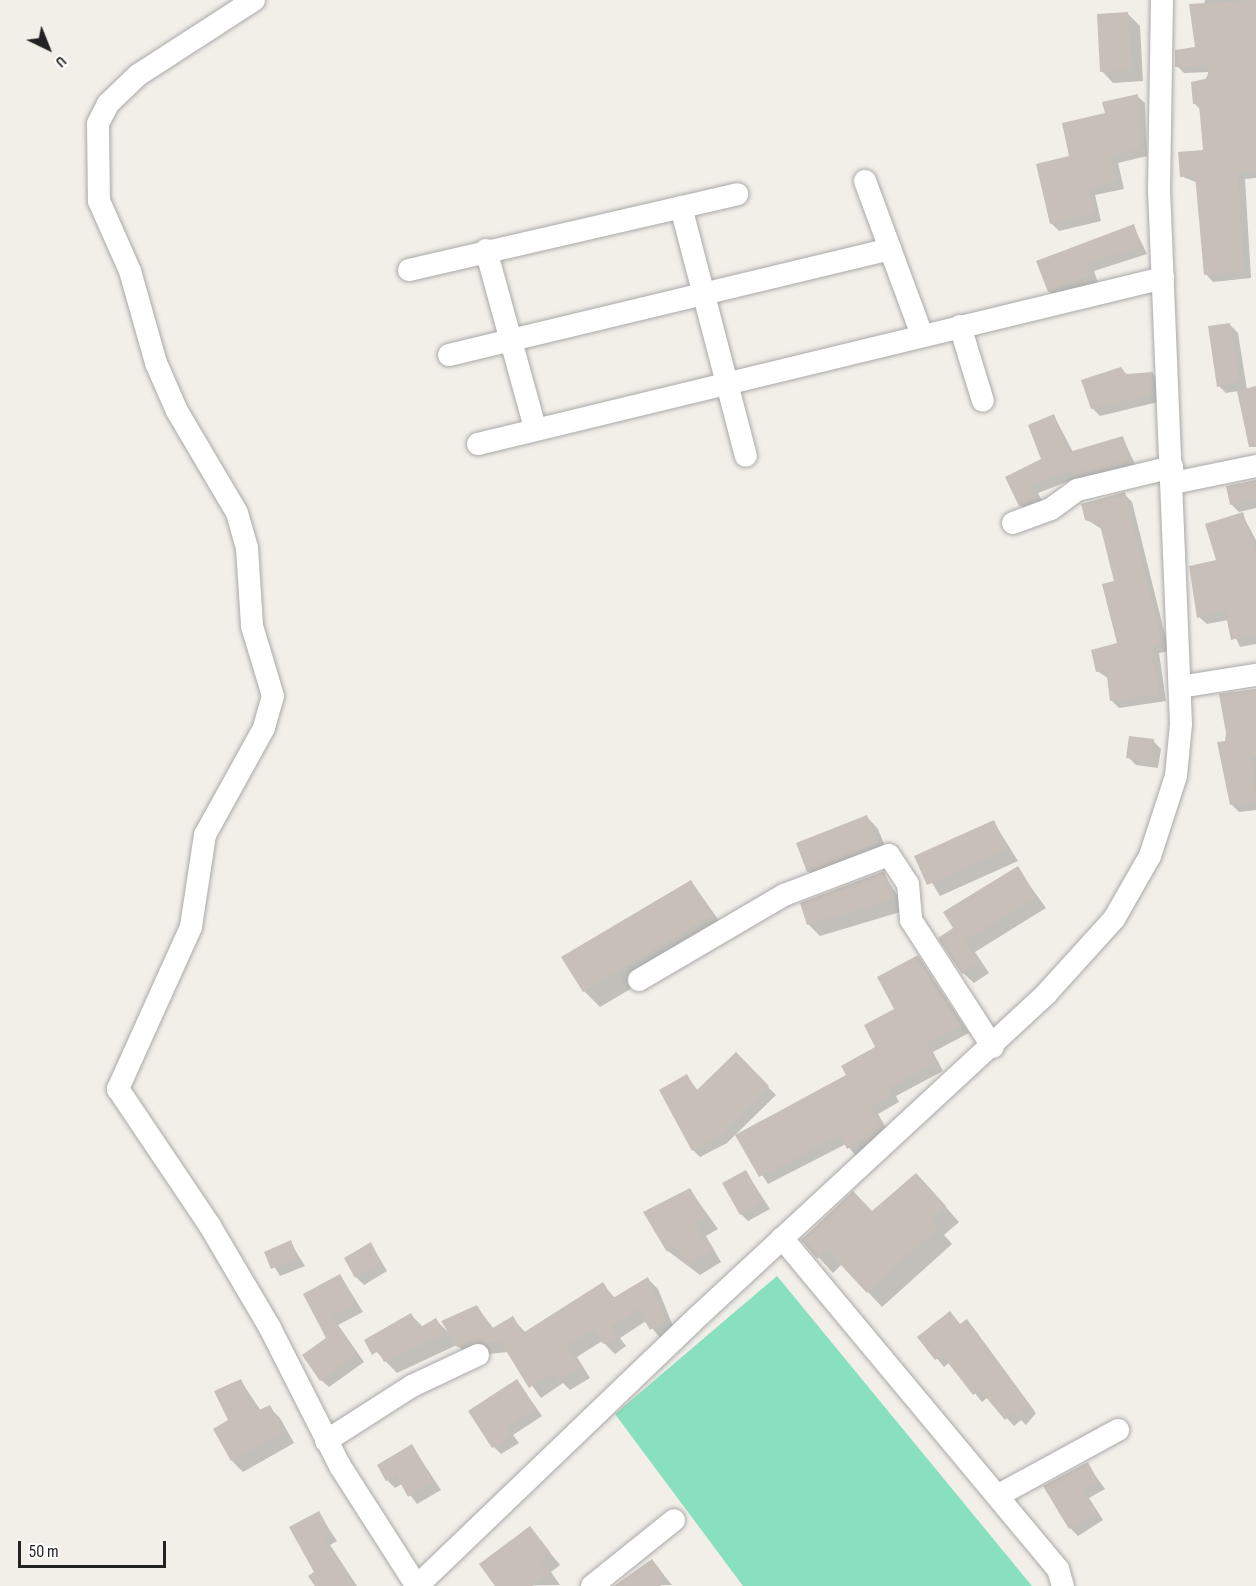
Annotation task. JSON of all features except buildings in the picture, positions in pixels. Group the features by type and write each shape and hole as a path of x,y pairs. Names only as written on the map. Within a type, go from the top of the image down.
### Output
{"street":[{"path":"254,0 138,75 108,104 98,124 99,201 130,271 156,363 177,411 237,513 248,548 252,626 273,696 264,728 205,835 191,927 117,1089 240,1278 326,1442 417,1585 782,1238 993,1047 1091,948 1131,892 1150,856 1176,776 1180,687 1162,278 1162,0"},
{"path":"865,181 922,335"},
{"path":"409,270 486,250 737,194"},
{"path":"681,207 729,382 746,456"},
{"path":"449,355 514,337 890,249"},
{"path":"486,250 514,337 535,428"},
{"path":"478,444 535,428 1162,278"},
{"path":"960,326 983,401"},
{"path":"1013,523 1051,508 1077,490 1172,475 1256,466"},
{"path":"1180,687 1256,675"},
{"path":"639,980 784,895 889,855 908,884 911,920 993,1047"},
{"path":"782,1238 1058,1569 1062,1586"},
{"path":"326,1442 412,1386 478,1355"},
{"path":"997,1496 1118,1430"},
{"path":"592,1586 674,1520"}],"green space":[{"path":"777,1276 1032,1586 743,1586 615,1414"}]}
